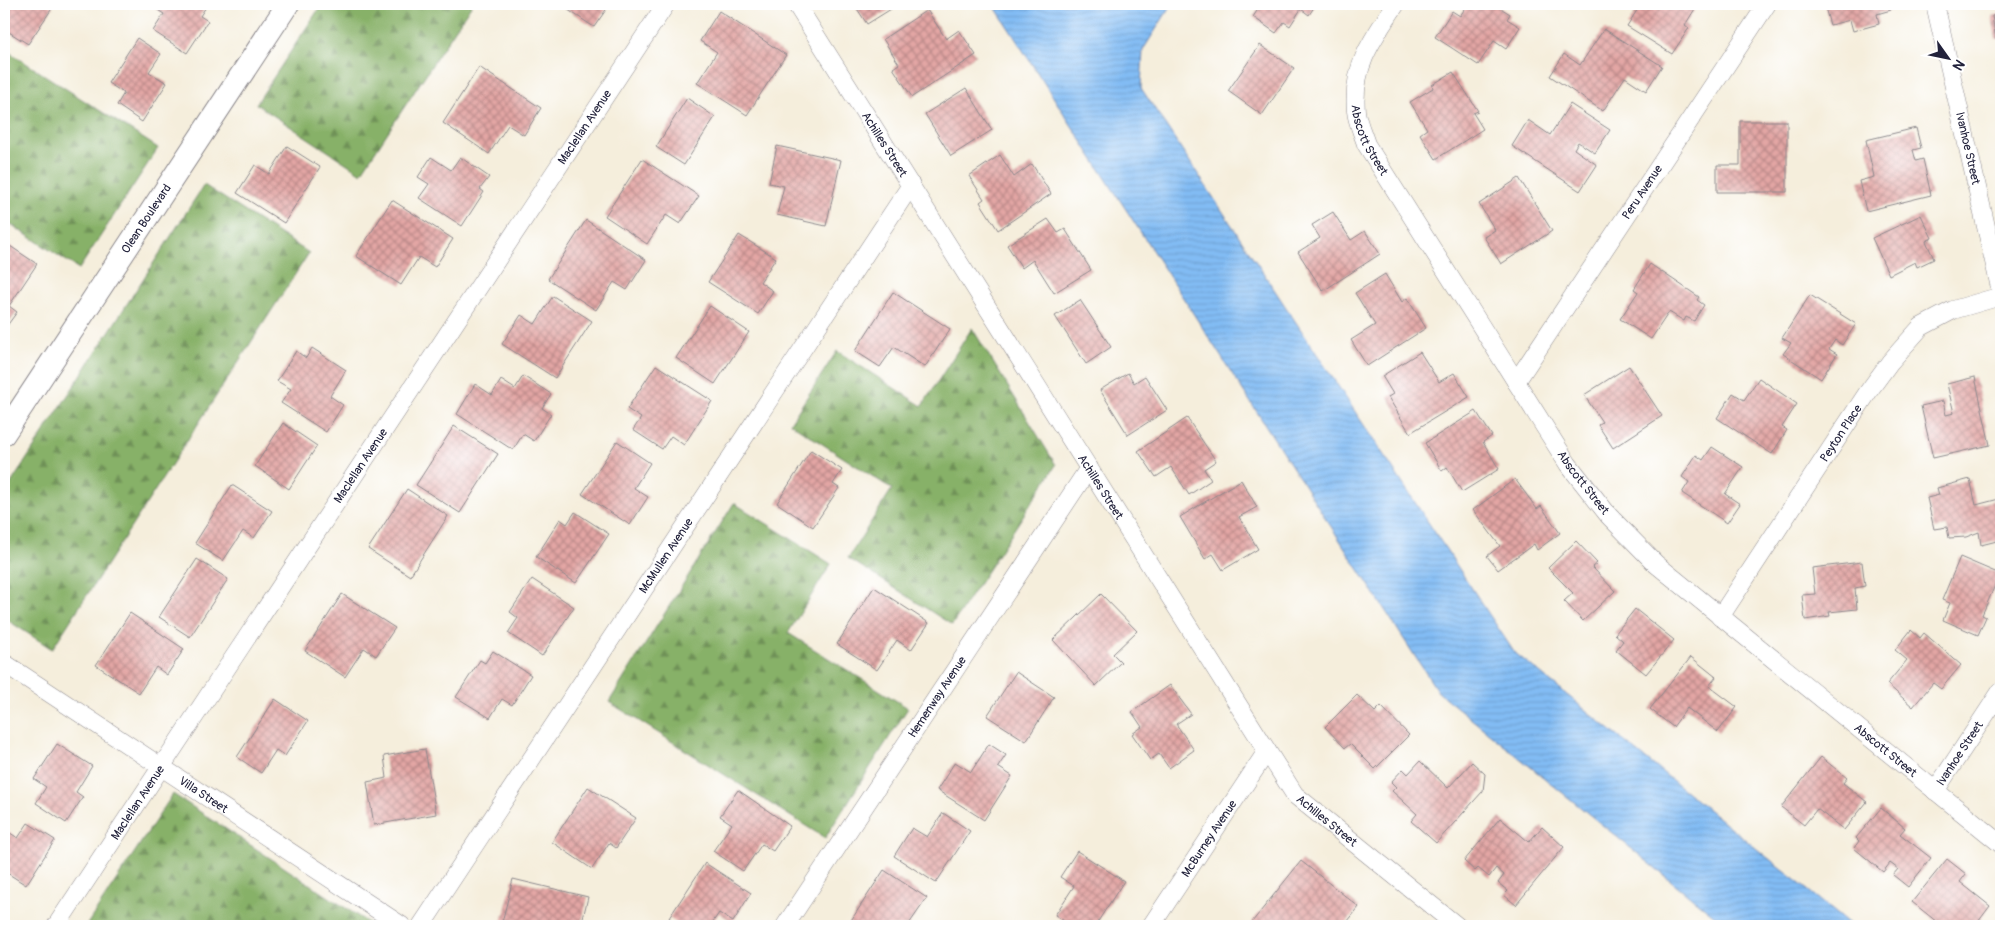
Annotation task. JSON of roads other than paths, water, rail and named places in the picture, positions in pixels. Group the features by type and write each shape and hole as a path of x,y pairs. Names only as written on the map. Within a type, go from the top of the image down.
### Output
{"street":[{"name":"Olean Boulevard","path":"4,434 288,4"},
{"name":"Maclellan Avenue","path":"56,926 666,4"},
{"name":"Achilles Street","path":"796,4 1295,795 1457,926"},
{"name":"Abscott Street","path":"1396,4 1371,42 1356,78 1356,113 1366,144 1568,464 1609,516 1656,564 2001,844"},
{"name":"Peru Avenue","path":"1516,382 1767,4"},
{"name":"Ivanhoe Street","path":"1935,4 2001,292"},
{"name":"McMullen Avenue","path":"421,926 911,185"},
{"name":"Peyton Place","path":"1720,617 1868,392 1890,362 1920,327 1953,310 2001,296"},
{"name":"Hemenway Avenue","path":"786,926 1089,468"},
{"name":"Villa Street","path":"4,663 402,926"},
{"name":"Ivanhoe Street","path":"1935,791 2001,691"},
{"name":"McBurney Avenue","path":"1151,926 1267,751"}],"water":[{"path":"993,4 1172,4 1143,50 1141,88 1514,652 1852,926 1727,926 1438,692"}]}
